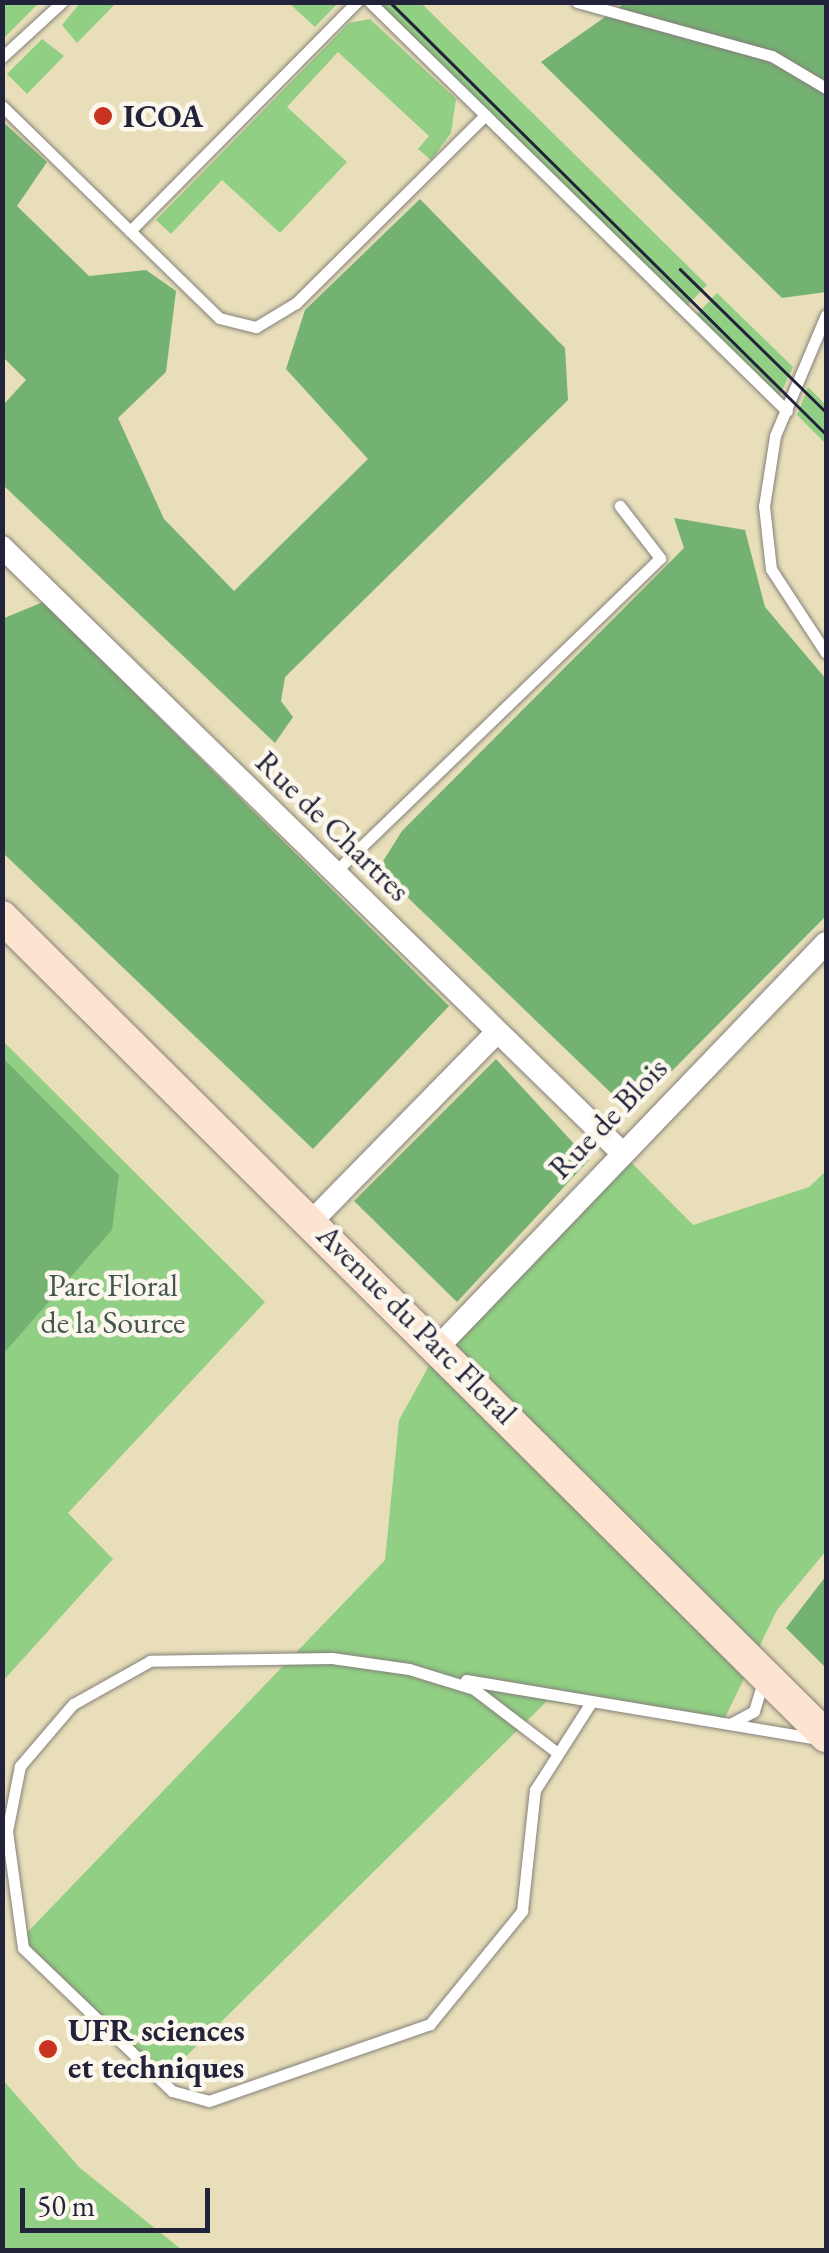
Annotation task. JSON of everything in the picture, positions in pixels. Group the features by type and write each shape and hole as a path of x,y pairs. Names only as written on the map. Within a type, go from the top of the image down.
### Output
{"main road":[{"name":"Avenue du Parc Floral","path":"2,917 441,1344 826,1738"}],"street":[{"name":"Rue de Chartres","path":"2,547 619,1150"},
{"name":"Rue de Blois","path":"441,1344 619,1150 826,943"},
{"path":"313,1220 497,1032"}],"lane":[{"path":"2,58 62,2"},
{"path":"130,231 358,2"},
{"path":"370,2 786,411"},
{"path":"578,2 772,56 826,88"},
{"path":"2,106 219,318 256,327 296,303 485,115"},
{"path":"826,315 786,411 764,506 771,569 826,653"},
{"path":"334,873 660,558 620,506"},
{"path":"590,1704 556,1751 535,1790 522,1911 430,2024 209,2101 172,2091 23,1948 7,1831 20,1766 73,1704 150,1662 332,1658 409,1668 590,1704 826,1738"},
{"path":"409,1668 474,1689 556,1751"},
{"path":"729,1724 754,1711 763,1670"}],"green space":[{"path":"2,3 39,3 3,39"},
{"path":"80,3 116,3 77,43 62,25"},
{"path":"289,3 338,3 315,27"},
{"path":"379,3 421,3 707,285 687,306"},
{"path":"625,3 826,3 826,292 782,298 541,62"},
{"path":"370,19 456,99 451,133 431,160 418,149 429,136 338,52 287,107 347,162 280,233 222,180 171,234 156,220 349,23"},
{"path":"42,39 64,56 27,94 7,74"},
{"path":"2,121 47,162 17,206 89,276 146,270 176,291 166,372 118,418 164,519 234,591 368,459 286,369 305,310 420,199 565,348 568,400 285,677 281,701 293,717 275,743 3,485 3,405 26,380 3,357"},
{"path":"717,293 793,367 779,397 696,315"},
{"path":"808,387 826,405 826,444 797,415"},
{"path":"674,518 745,530 765,607 826,679 826,916 631,1112 378,869 402,831 684,548"},
{"path":"43,602 449,1006 313,1149 3,853 2,619"},
{"name":"Parc Floral de la Source","path":"3,1041 265,1302 68,1513 113,1559 3,1681"},
{"path":"3,1058 119,1175 112,1230 3,1354"},
{"path":"496,1059 589,1160 457,1302 354,1201"},
{"path":"619,1150 693,1225 809,1187 826,1171 826,1551 777,1610 721,1726 547,1701 160,2082 19,1941 385,1560 399,1420 441,1344"},
{"path":"826,1576 826,1668 786,1628"},
{"path":"2,2079 80,2168 182,2250 3,2250"}],"tram line":[{"path":"390,2 826,434"},
{"path":"680,269 826,412"}],"place":[{"name":"ICOA","path":"103,116"},
{"name":"UFR sciences et techniques","path":"48,2049"}]}
